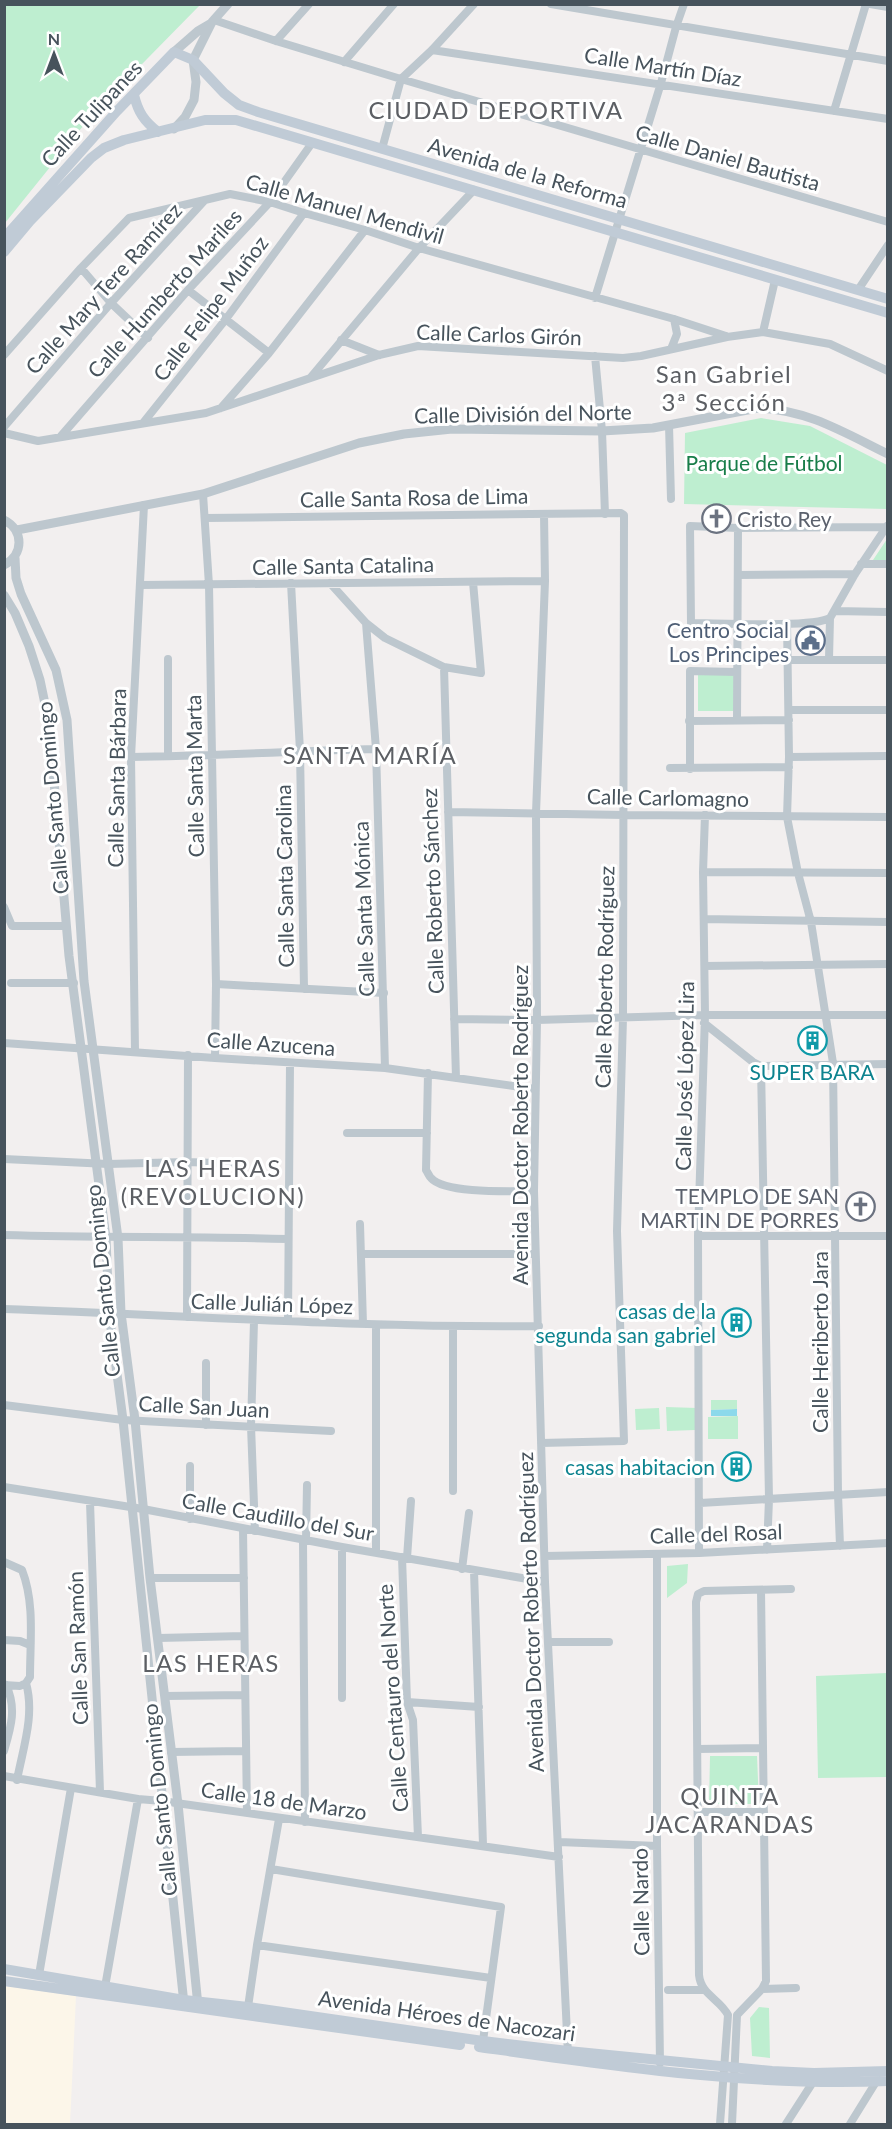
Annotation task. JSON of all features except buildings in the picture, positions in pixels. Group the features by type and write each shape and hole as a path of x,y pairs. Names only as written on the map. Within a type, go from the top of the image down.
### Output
{"main road":[{"name":"Avenida de la Reforma","path":"174,52 193,60 224,93 239,105 786,270 888,298"},
{"name":"Calle Tulipanes","path":"4,238 174,52"},
{"path":"134,95 137,111 158,132"},
{"name":"Avenida de la Reforma","path":"174,129 204,120 236,120 888,314"},
{"name":"Calle Tulipanes","path":"4,252 30,221 91,158 104,148 174,129"},
{"name":"Avenida Héroes de Nacozari","path":"4,1969 184,2004"},
{"name":"Avenida Héroes de Nacozari","path":"4,1981 184,2004 248,2007 568,2055"},
{"name":"Avenida Héroes de Nacozari","path":"198,2005 660,2066 813,2082 882,2082"},
{"name":"Avenida Héroes de Nacozari","path":"729,2072 888,2071"}],"street":[{"name":"Calle Tulipanes","path":"193,60 213,21 228,4"},
{"path":"276,42 309,4"},
{"path":"344,62 394,4"},
{"path":"382,149 401,80 474,4"},
{"path":"551,4 676,27 888,61"},
{"path":"595,298 684,4"},
{"path":"834,111 868,4 888,7"},
{"name":"Calle Tulipanes","path":"174,52 213,21"},
{"name":"Calle Daniel Bautista","path":"213,21 401,80 888,222"},
{"name":"Calle Martín Díaz","path":"432,50 888,119"},
{"path":"174,129 194,100 196,82 193,60"},
{"name":"Calle Humberto Mariles","path":"61,436 188,290 270,202 312,143"},
{"path":"310,378 419,248 474,190"},
{"name":"Calle Manuel Mendivil","path":"4,356 81,268 129,218 230,194 270,202 419,248 674,319 727,337"},
{"name":"Calle Mary Tere Ramírez","path":"4,427 111,303 205,200"},
{"name":"Calle Felipe Muñoz","path":"143,423 226,319 304,213"},
{"path":"221,408 269,353 365,230"},
{"path":"858,290 888,245"},
{"path":"81,268 111,303 148,338"},
{"path":"763,332 775,280"},
{"path":"188,290 269,353"},
{"path":"671,349 677,334 674,319"},
{"name":"Calle Carlos Girón","path":"4,433 32,441 206,413 379,355 418,346 623,358 763,332 830,344 888,371"},
{"path":"340,340 379,355"},
{"path":"595,356 602,430 605,514"},
{"name":"Calle División del Norte","path":"17,530 204,494 359,443 404,434 452,429 653,428 758,408 800,413 888,454"},
{"path":"669,425 671,499"},
{"name":"Calle Santa Marta","path":"204,494 209,585 216,984 215,1058"},
{"name":"Calle Santa Bárbara","path":"135,1051 131,756 144,505"},
{"name":"Avenida Doctor Roberto Rodríguez","path":"544,514 545,581 536,813 537,1020 534,1191 545,1582 568,2055"},
{"name":"Calle Santa Rosa de Lima","path":"205,518 623,514"},
{"name":"Calle Roberto Rodríguez","path":"541,1443 624,1441 617,1231 623,1018 623,514"},
{"path":"4,520 17,530"},
{"path":"887,526 738,528 690,526 691,623 820,622 832,614 888,612"},
{"path":"829,659 832,614 861,564 887,526"},
{"path":"737,720 738,528"},
{"name":"Calle Santo Domingo","path":"17,530 20,539 15,558 16,578 56,670 67,720 84,981 118,1238 121,1313 178,1804 198,2005"},
{"path":"4,565 15,558"},
{"path":"861,564 888,564"},
{"path":"738,575 855,574"},
{"name":"Calle Santa Catalina","path":"141,585 545,581"},
{"path":"330,583 366,623 385,638 444,667 481,673 473,582"},
{"name":"Calle Santa Carolina","path":"291,583 300,751 304,989"},
{"name":"Calle Santo Domingo","path":"4,595 15,613 28,646 49,723 66,926 106,1238 109,1313 123,1420 184,2004"},
{"name":"Calle Santa Mónica","path":"366,623 376,749 385,1068"},
{"name":"Calle Heriberto Jara","path":"787,623 789,710 787,817 798,873 812,922 833,1063 840,1546"},
{"path":"168,659 168,756"},
{"path":"788,660 888,660"},
{"name":"Calle Roberto Sánchez","path":"444,667 456,1078"},
{"path":"690,769 690,671 737,672"},
{"path":"789,710 888,710"},
{"path":"689,721 789,720"},
{"path":"131,756 212,756 376,749"},
{"path":"789,757 888,756"},
{"path":"670,768 789,767"},
{"name":"Calle Carlomagno","path":"448,812 888,817"},
{"name":"Calle José López Lira","path":"699,1553 698,1236 705,966 703,872 705,815"},
{"path":"703,872 888,873"},
{"path":"4,907 12,926 66,926"},
{"path":"704,919 888,922"},
{"path":"705,966 888,964"},
{"path":"10,983 74,984"},
{"path":"216,984 384,993"},
{"path":"454,1019 704,1019 888,1015"},
{"path":"704,1019 753,1062 761,1066 833,1063 888,1064"},
{"name":"Calle Azucena","path":"4,1043 385,1068 535,1089"},
{"path":"187,1317 188,1055"},
{"path":"288,1321 290,1063"},
{"path":"761,1066 769,1499 767,1550"},
{"path":"428,1073 426,1170 432,1180 445,1186 464,1190 534,1191"},
{"path":"347,1133 427,1133"},
{"path":"4,1159 96,1164 187,1162 244,1164"},
{"path":"360,1224 363,1324"},
{"path":"4,1234 106,1238 186,1236 288,1239"},
{"path":"698,1236 888,1236"},
{"path":"361,1254 535,1254"},
{"name":"Calle Julián López","path":"4,1309 376,1325 539,1326"},
{"path":"254,1321 250,1426 255,1531"},
{"path":"376,1325 376,1552"},
{"path":"453,1327 453,1491"},
{"path":"206,1363 206,1425"},
{"name":"Calle San Juan","path":"4,1405 123,1420 331,1431"},
{"path":"190,1466 190,1519"},
{"path":"305,1822 307,1485"},
{"name":"Calle Caudillo del Sur","path":"4,1488 131,1507 462,1569 545,1582"},
{"path":"700,1503 888,1492"},
{"name":"Calle Centauro del Norte","path":"411,1501 404,1558 407,1702 413,1720 418,1837"},
{"name":"Calle San Ramón","path":"90,1502 100,1792"},
{"path":"462,1569 469,1513"},
{"path":"243,1529 247,1813"},
{"name":"Calle del Rosal","path":"545,1556 699,1553 888,1544"},
{"path":"342,1547 342,1698"},
{"name":"Calle Nardo","path":"657,1554 660,2066"},
{"path":"4,1562 22,1570 27,1584 30,1645 30,1677 20,1686 5,1685 13,1704 13,1718 4,1751"},
{"path":"474,1571 483,1845"},
{"path":"150,1578 244,1578"},
{"path":"732,2124 728,2015 703,1990 699,1975 696,1602 698,1594 704,1591 791,1589"},
{"path":"720,2124 737,2015 762,1989 766,1981 761,1590"},
{"path":"158,1638 244,1636"},
{"path":"4,1640 20,1641 30,1645"},
{"path":"548,1642 609,1642"},
{"path":"17,1780 31,1700 26,1683"},
{"path":"165,1696 244,1695"},
{"path":"407,1702 479,1707"},
{"path":"698,1749 763,1748"},
{"path":"171,1752 245,1751"},
{"name":"Calle 18 de Marzo","path":"4,1776 138,1800 162,1801 559,1857"},
{"path":"39,1975 71,1788"},
{"path":"105,1987 138,1800"},
{"path":"698,1812 764,1812"},
{"path":"248,2007 279,1819"},
{"path":"559,1842 657,1846"},
{"path":"271,1869 502,1908 483,2041"},
{"path":"175,1915 189,1914"},
{"path":"257,1945 491,1978"},
{"path":"762,1989 796,1989"},
{"path":"668,1990 703,1990"},
{"path":"786,2124 813,2082"},
{"path":"850,2124 882,2082"}],"shaded area":[{"path":"5,1986 76,1996 70,2124 5,2124"}],"green space":[{"path":"5,4 200,5 92,115 5,223"},
{"name":"Parque de Fútbol","path":"761,418 810,426 887,465 887,509 684,504 685,433"},
{"path":"887,539 887,560 873,560"},
{"path":"698,673 735,673 735,711 698,711"},
{"path":"711,1400 737,1400 737,1409 711,1410"},
{"path":"666,1407 697,1408 695,1430 667,1431"},
{"path":"659,1408 660,1429 636,1430 635,1409"},
{"path":"738,1416 738,1439 708,1439 708,1417"},
{"path":"688,1564 687,1583 667,1598 667,1566"},
{"path":"887,1673 887,1777 818,1778 816,1676"},
{"path":"710,1756 757,1756 759,1804 709,1804"},
{"path":"759,2007 769,2008 770,2058 752,2056 750,2018"}],"water":[{"path":"737,1409 737,1416 711,1416 711,1410"}],"place":[{"name":"Cristo Rey","path":"716,518"},
{"name":"Centro Social Los Principes","path":"810,641"},
{"name":"SUPER BARA","path":"812,1040"},
{"name":"TEMPLO DE SAN MARTIN DE PORRES","path":"860,1207"},
{"name":"casas de la segunda san gabriel","path":"737,1322"},
{"name":"casas habitacion","path":"736,1466"}],"district":[{"name":"CIUDAD DEPORTIVA","path":"496,109"},
{"name":"San Gabriel 3ª Sección","path":"724,387"},
{"name":"SANTA MARÍA","path":"370,754"},
{"name":"LAS HERAS (REVOLUCION)","path":"213,1181"},
{"name":"LAS HERAS","path":"211,1662"},
{"name":"QUINTA JACARANDAS","path":"730,1809"}]}
